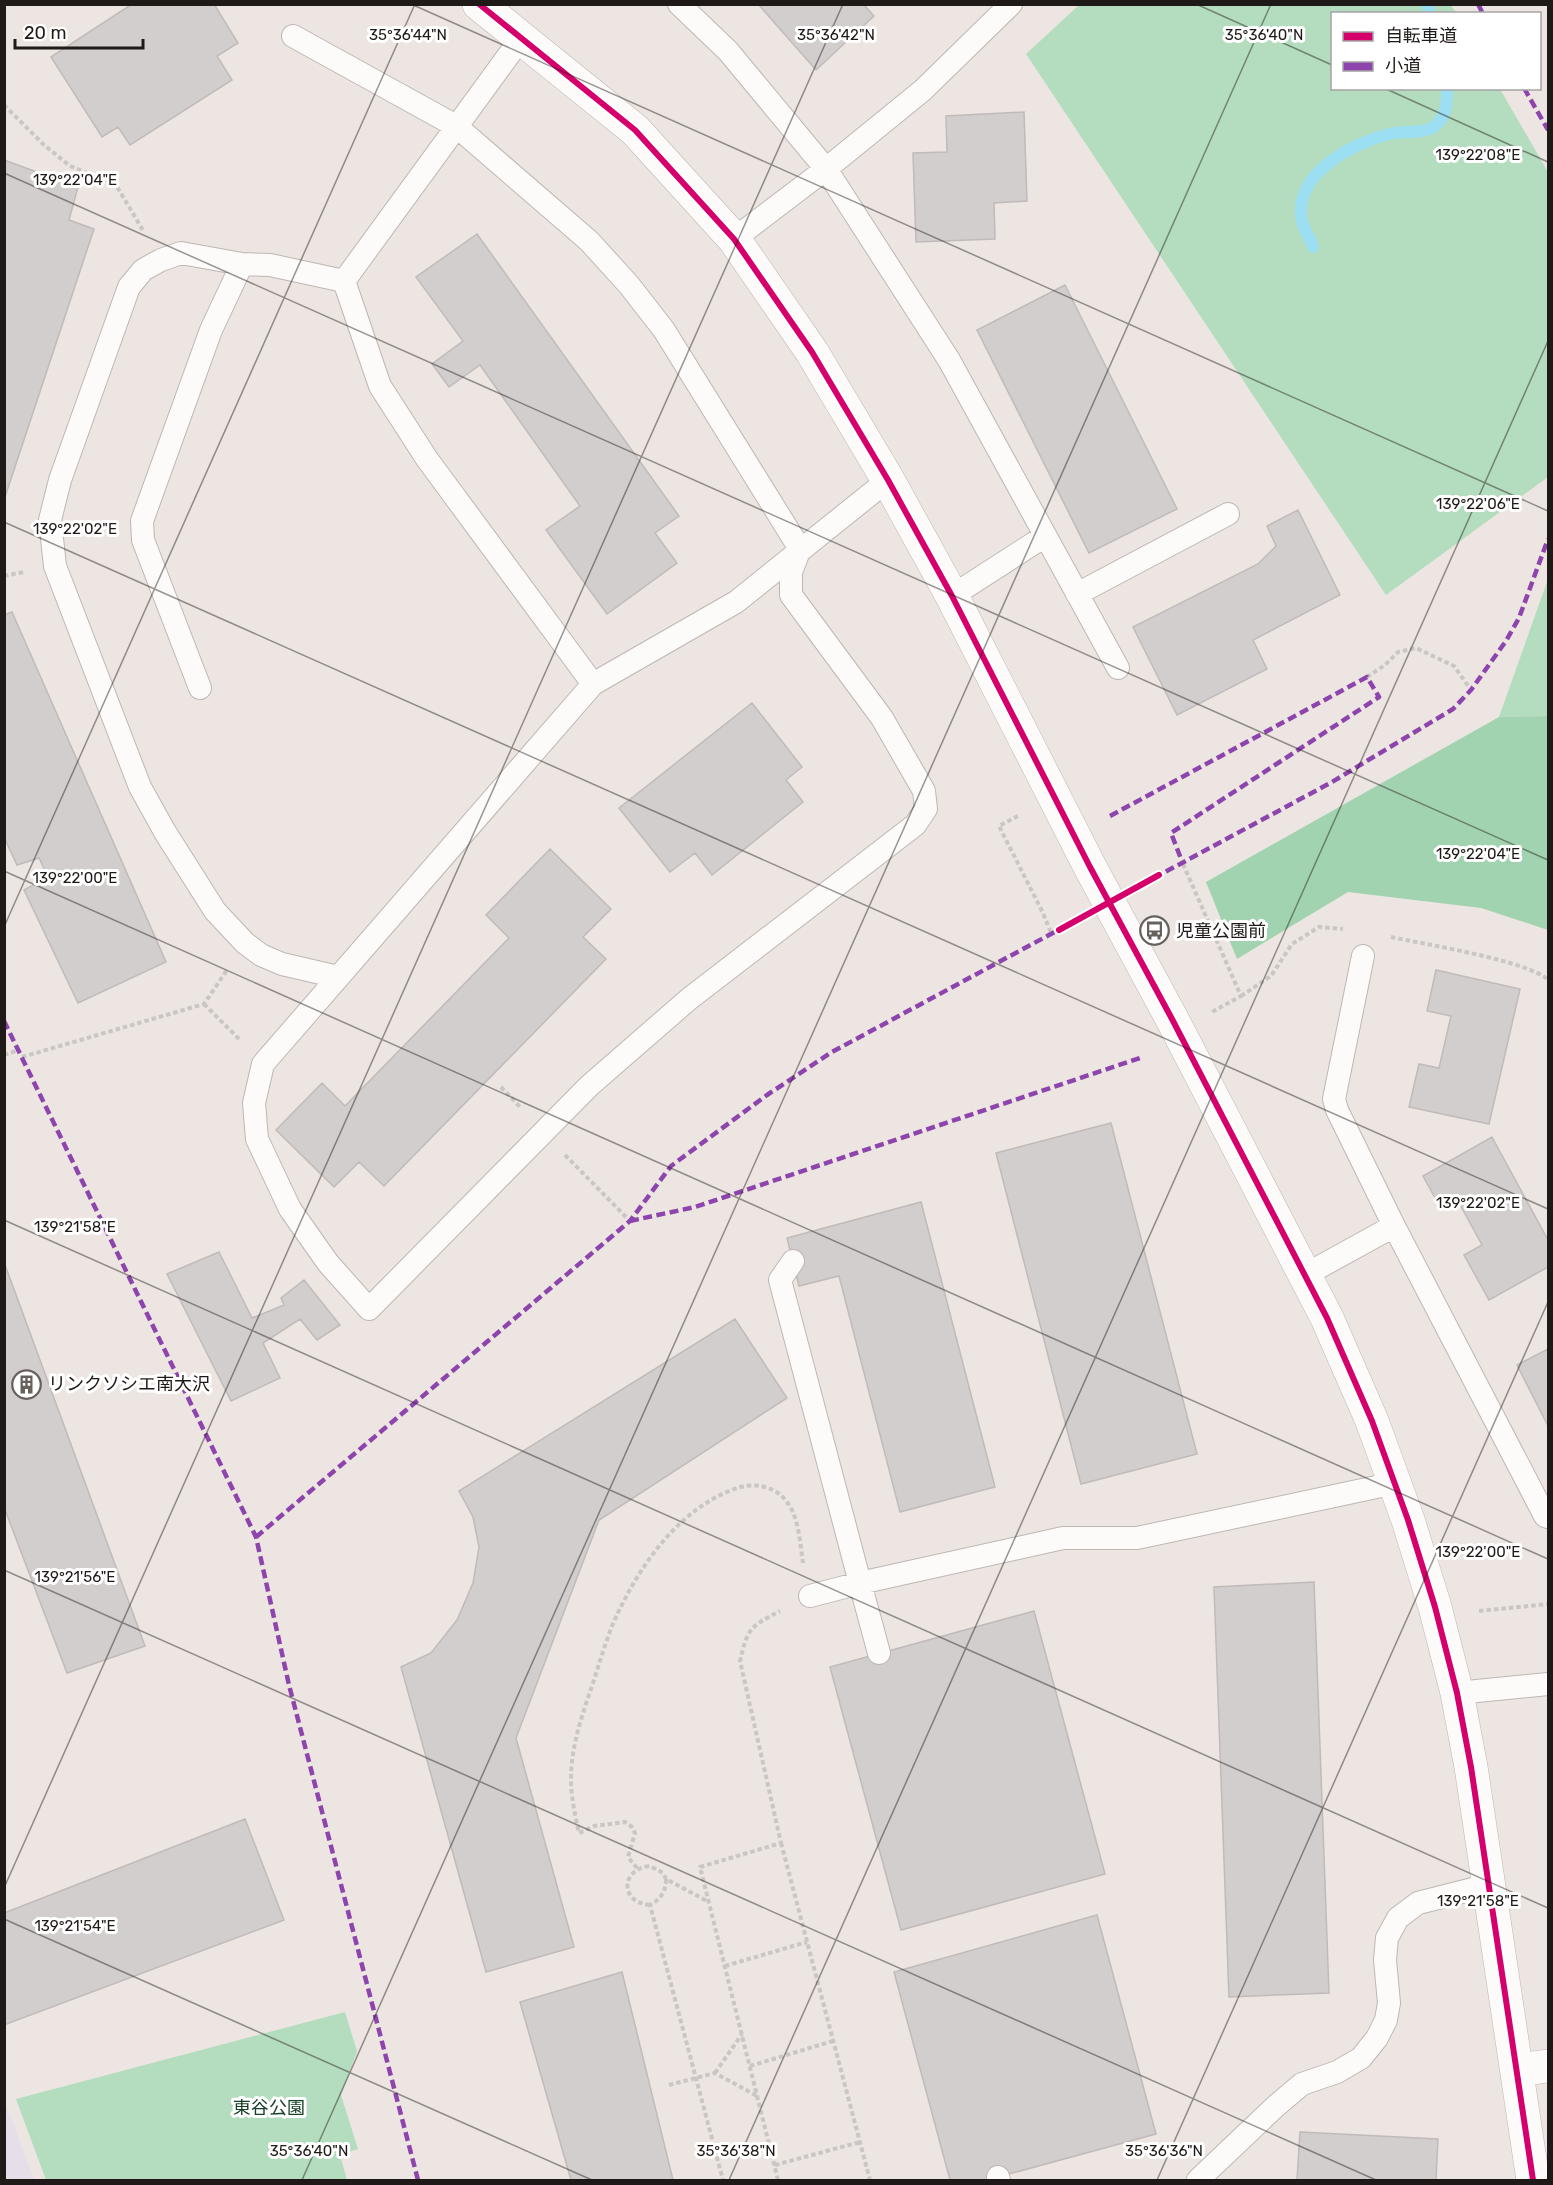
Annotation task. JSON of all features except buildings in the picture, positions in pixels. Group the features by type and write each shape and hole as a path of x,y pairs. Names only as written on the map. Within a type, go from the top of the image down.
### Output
{"street":[{"path":"479,4 635,130 734,239 812,352 888,480 952,596 1090,867 1172,1019 1327,1318 1372,1420 1395,1483 1436,1607 1457,1693 1489,1885 1533,2068 1533,2181"}],"lane":[{"path":"679,4 728,51 826,169 949,360 1118,668"},
{"path":"734,239 826,169 922,90 1011,4"},
{"path":"293,36 456,126 589,241 629,285 664,330 800,549"},
{"path":"344,281 522,37"},
{"path":"338,977 282,964 261,956 244,943 215,911 165,832 140,786 55,566 50,520 60,480 129,287 143,270 161,260 181,254 242,264 270,265 344,281"},
{"path":"200,688 143,540 142,521 211,330 242,264"},
{"path":"344,281 380,386 427,459 593,684"},
{"path":"800,549 791,572 791,595 882,718 924,790 926,809 915,825 689,999 589,1086 369,1309 328,1263 290,1209 257,1139 254,1103 263,1064 593,684 736,602 800,549 888,480"},
{"path":"1077,594 1228,514"},
{"path":"952,596 1045,536"},
{"path":"1363,956 1334,1099 1337,1110 1394,1226 1545,1516 1548,1517"},
{"path":"1305,1275 1394,1226"},
{"path":"793,1262 780,1280 879,1653"},
{"path":"810,1596 1063,1538 1137,1538 1395,1483"},
{"path":"1457,1693 1548,1684"},
{"path":"1198,2181 1302,2084 1337,2072 1361,2058 1377,2038 1386,2020 1389,2003 1385,1960 1387,1938 1398,1918 1418,1903 1489,1885"}],"path":[{"path":"4,105 44,146 70,166 116,185 161,260"},
{"path":"1367,677 1386,665 1398,652 1416,648 1454,666 1471,690"},
{"path":"1018,816 999,826 1051,933"},
{"path":"1183,864 1241,996"},
{"path":"1212,1012 1271,976 1292,944 1319,927 1354,930"},
{"path":"1388,936 1522,966 1543,975 1548,980"},
{"path":"22,1057 204,1004 244,943"},
{"path":"204,1004 263,1064"},
{"path":"4,1055 19,1050"},
{"path":"559,1149 630,1221"},
{"path":"637,1868 628,1857 635,1833 632,1827 625,1822 594,1826 579,1833 574,1810 571,1778 582,1716 603,1650 628,1592 675,1528 719,1495 740,1486 764,1486 778,1492 788,1503 794,1517 810,1596 754,1625 745,1640 740,1661 781,1843 870,2181"},
{"path":"1479,1611 1548,1604"},
{"path":"778,2181 700,1867 781,1843"},
{"path":"650,1866 663,1873 666,1879 663,1894 658,1901 650,1905 635,1900 629,1894 628,1879 637,1868 650,1866"},
{"path":"666,1879 708,1901"},
{"path":"650,1905 723,2181"},
{"path":"724,1966 807,1942"},
{"path":"669,2085 715,2073 742,2034"},
{"path":"750,2066 833,2041"},
{"path":"715,2073 757,2096"},
{"path":"775,2165 860,2142"}],"shaded area":[{"path":"6,2104 34,2180 5,2180"}],"green space":[{"path":"1079,5 1451,5 1455,12 1331,12 1331,90 1501,90 1548,172 1548,477 1386,595 1026,54"},
{"path":"1548,579 1548,716 1499,717"},
{"path":"1548,716 1548,930 1481,908 1348,892 1237,959 1206,882 1499,717"},
{"name":"東谷公園","path":"345,2012 357,2051 341,2095 358,2149 340,2155 347,2180 46,2180 16,2099"}],"waterway":[{"path":"1427,4 1429,12"},
{"path":"1313,247 1302,221 1302,204 1307,188 1317,174 1330,162 1362,143 1394,133 1431,129 1444,114 1447,90"}],"marked path":[{"path":"1478,4 1482,12"},
{"path":"1525,90 1548,130"},
{"path":"1154,878 1332,782 1453,709 1471,690 1506,641 1519,618 1548,539"},
{"path":"1110,816 1367,677 1379,697 1171,833 1183,864"},
{"path":"256,1537 630,1221 671,1166 767,1095 832,1052 1062,928"},
{"path":"4,1021 256,1537 289,1685 418,2180"},
{"path":"630,1221 695,1207 1143,1057"}],"cycle path":[{"path":"479,4 635,130 734,239 812,352 888,480 952,596 1090,867 1172,1019 1327,1318 1372,1421 1408,1520 1435,1607 1457,1693 1471,1767 1533,2180"},
{"path":"1059,930 1159,875"}],"place":[{"name":"児童公園前","path":"1155,931"},
{"name":"リンクソシエ南大沢","path":"27,1384"}]}
